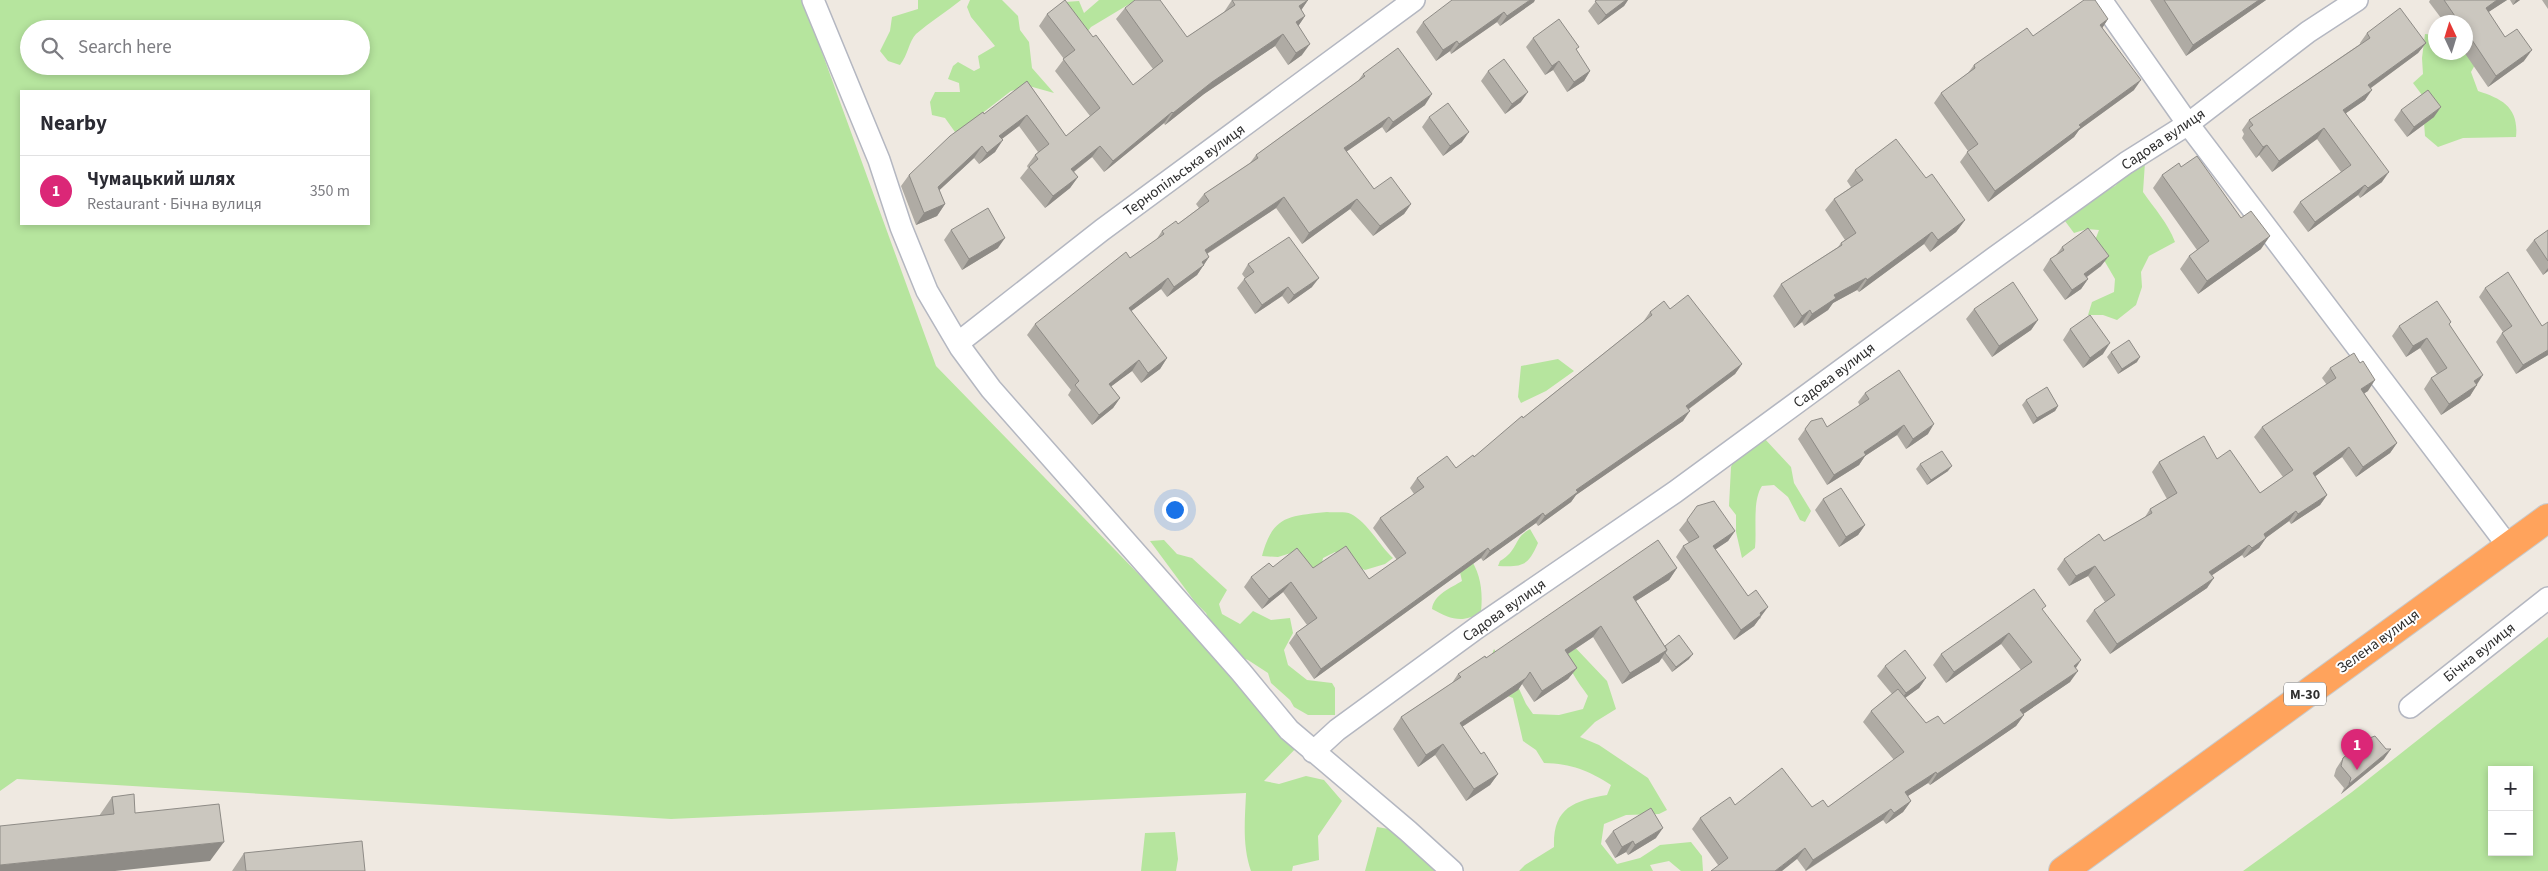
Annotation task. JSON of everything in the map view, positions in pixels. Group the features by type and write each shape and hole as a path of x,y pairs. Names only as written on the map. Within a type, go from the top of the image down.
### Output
{"highway":[{"name":"Зелена вулиця","path":"2063,871 2508,546 2546,525"}],"street":[{"path":"813,0 878,160 901,227 927,291 958,343 991,389 1241,672 1289,730 1452,871"},
{"name":"Тернопільська вулиця","path":"958,343 1102,230 1414,0"},
{"path":"2102,0 2188,124 2508,546"},
{"name":"Садова вулиця","path":"1313,752 1337,730 1478,627 1683,486 2126,163 2188,124 2308,32 2357,0"},
{"name":"Бічна вулиця","path":"2410,706 2548,598"}],"green space":[{"path":"0,0 803,0 936,366 1302,742 1264,781 1279,784 1306,776 1324,780 1342,801 1318,836 1319,860 1293,866 1292,871 1251,871 1245,842 1246,793 671,819 17,779 0,791"},
{"path":"918,0 961,0 916,34 900,65 888,61 880,51 890,31 892,17 918,9"},
{"path":"970,0 1002,0 1018,16 1020,30 1029,42 1032,68 1054,93 1029,86 1011,91 958,132 955,132 945,118 932,115 930,102 935,92 960,92 959,83 948,79 953,66 958,62 974,71 980,68 978,56 995,46 971,17 967,7"},
{"path":"1099,0 1136,0 1091,27 1084,36 1065,2 1079,1 1084,13"},
{"path":"2425,34 2428,34 2428,60 2473,60 2473,52 2482,52 2471,72 2478,91 2495,97 2508,106 2515,119 2516,137 2463,138 2438,147 2425,136 2422,95 2413,83 2423,74 2422,58"},
{"path":"2145,162 2143,192 2165,222 2175,242 2149,256 2141,272 2142,287 2136,305 2117,320 2103,315 2088,315 2092,302 2114,292 2115,279 2094,243 2099,230 2087,229 2074,233 2065,221 2104,191 2115,186 2137,163"},
{"path":"1558,359 1574,371 1546,391 1521,403 1518,397 1521,366"},
{"path":"1764,438 1791,467 1794,483 1811,511 1805,522 1800,520 1788,497 1774,485 1762,486 1756,507 1755,548 1742,558 1736,532 1736,515 1729,506 1731,467 1735,458"},
{"path":"1327,512 1349,513 1357,518 1393,558 1385,564 1365,570 1350,564 1335,552 1323,558 1320,572 1334,589 1291,553 1278,557 1262,556 1271,532 1284,520 1302,515"},
{"path":"1530,529 1538,543 1528,561 1524,564 1513,566 1498,566 1500,561 1510,553 1521,536"},
{"path":"1164,540 1177,554 1192,558 1227,590 1219,604 1222,614 1240,624 1253,611 1271,620 1290,618 1293,633 1284,650 1288,665 1307,680 1332,683 1335,688 1335,715 1308,715 1294,707 1290,700 1271,683 1268,673 1248,660 1233,655 1216,636 1206,613 1195,602 1150,541"},
{"path":"1468,555 1476,569 1480,582 1481,612 1468,618 1451,618 1432,609 1433,604 1439,595 1462,581 1459,568"},
{"path":"2548,637 2548,871 2243,871 2352,792"},
{"path":"1569,641 1607,681 1616,709 1595,722 1580,737 1599,745 1648,778 1667,810 1659,814 1626,815 1604,824 1601,844 1617,864 1640,858 1660,845 1691,842 1702,856 1703,871 1681,871 1669,861 1650,865 1653,871 1519,871 1525,865 1554,847 1557,823 1567,809 1584,800 1607,795 1611,785 1595,775 1579,769 1544,763 1536,750 1523,741 1513,698 1500,693 1488,665 1494,649 1515,680 1526,704 1533,714 1559,715 1583,709 1588,696 1571,670 1568,657"},
{"path":"1377,827 1395,830 1460,871 1365,871"},
{"path":"1175,832 1178,859 1176,871 1141,871 1145,833"}],"building":[{"path":"1065,0 1093,37 1096,35 1133,85 1163,61 1125,8 1135,0 1160,0 1187,37 1235,5 1232,0 1308,0 1299,6 1305,16 1296,22 1310,44 1296,53 1283,34 1212,82 1172,112 1113,161 1100,146 1071,169 1078,177 1053,196 1029,167 1038,159 1035,155 1049,144 1027,115 999,136 1003,140 987,153 982,146 938,187 945,204 924,213 909,175 950,136 983,112 984,114 1027,81 1066,136 1100,108 1063,59 1075,50 1047,14"},
{"path":"1452,0 1530,0 1507,16 1504,12 1459,44 1457,41 1443,50 1423,22"},
{"path":"1626,0 1606,15 1595,1"},
{"path":"2084,0 2095,0 2108,19 2100,25 2141,80 2079,125 2081,127 1995,191 1967,152 1978,144 1941,93 1975,68 1974,65 2027,28 2033,36"},
{"path":"2164,0 2259,0 2193,45"},
{"path":"2444,0 2497,0 2486,8 2505,37 2517,29 2532,50 2496,76 2473,42 2473,15 2454,15"},
{"path":"2400,8 2426,43 2368,85 2372,90 2343,110 2389,172 2368,188 2365,185 2315,222 2300,202 2351,165 2324,128 2279,161 2267,145 2263,147 2249,128 2253,125 2249,120 2370,38 2367,33"},
{"path":"1559,19 1579,47 1576,49 1590,71 1574,82 1559,61 1552,66 1533,38"},
{"path":"1398,48 1432,94 1393,122 1389,117 1344,148 1374,189 1391,177 1411,204 1380,226 1357,199 1309,233 1284,197 1205,250 1209,257 1202,262 1204,265 1174,287 1168,278 1129,308 1167,358 1148,373 1139,360 1109,384 1120,398 1099,415 1075,385 1079,381 1035,324 1126,252 1130,258 1164,234 1162,231 1176,221 1178,224 1209,201 1204,194 1258,158 1256,155 1365,76 1363,74"},
{"path":"1504,59 1528,92 1512,104 1488,71"},
{"path":"2428,90 2441,107 2414,127 2401,110"},
{"path":"1448,103 1469,132 1450,146 1429,117"},
{"path":"1896,139 1926,178 1932,174 1965,220 1938,240 1932,232 1867,280 1866,278 1834,295 1836,298 1812,314 1810,310 1802,316 1781,284 1842,245 1841,243 1856,233 1834,199 1863,180 1855,170"},
{"path":"2197,156 2241,218 2251,211 2270,236 2207,281 2189,256 2209,241 2162,175 2179,163 2181,167"},
{"path":"988,208 1005,238 969,259 951,230"},
{"path":"2088,228 2109,256 2084,274 2088,279 2072,290 2050,259 2064,250 2062,247"},
{"path":"2548,230 2548,261 2534,240"},
{"path":"1289,237 1319,278 1294,295 1288,287 1262,305 1244,279 1254,272 1248,264"},
{"path":"2508,272 2542,326 2548,322 2548,350 2523,365 2502,333 2512,326 2485,288"},
{"path":"2013,282 2038,320 1999,346 1974,309"},
{"path":"1688,295 1742,364 1686,406 1690,411 1576,490 1578,492 1545,516 1543,513 1490,551 1488,548 1321,669 1296,633 1317,618 1291,582 1269,599 1251,577 1269,563 1273,567 1297,548 1313,568 1346,546 1369,579 1406,553 1380,518 1424,487 1417,478 1447,456 1456,468 1473,455 1474,457 1522,416 1523,418 1652,315 1650,312 1664,301 1670,309"},
{"path":"2437,301 2451,322 2449,324 2483,375 2474,381 2477,385 2449,404 2431,378 2447,368 2427,338 2413,346 2399,326"},
{"path":"2090,315 2110,343 2090,358 2070,329"},
{"path":"2129,340 2140,357 2122,369 2111,352"},
{"path":"2354,353 2360,363 2363,361 2375,380 2361,389 2397,443 2363,467 2349,447 2313,473 2327,495 2298,514 2296,511 2264,534 2266,538 2252,548 2249,545 2209,572 2214,578 2117,644 2094,610 2115,595 2095,566 2076,576 2064,559 2099,534 2104,541 2152,513 2150,509 2177,493 2159,462 2204,436 2217,459 2230,450 2260,493 2293,470 2262,427 2336,378 2330,368"},
{"path":"1899,370 1934,424 1913,439 1904,425 1864,452 1866,455 1834,475 1805,429 1811,421 1822,418 1827,427 1869,399 1865,393"},
{"path":"2047,387 2058,406 2037,418 2026,400"},
{"path":"1942,451 1952,466 1931,480 1920,464"},
{"path":"1841,488 1865,525 1846,537 1823,499"},
{"path":"1714,501 1735,531 1713,546 1748,596 1756,590 1768,607 1760,613 1761,615 1741,630 1683,546 1699,537 1687,520 1697,506"},
{"path":"1658,540 1677,568 1633,597 1667,650 1630,673 1601,626 1565,650 1577,668 1542,691 1530,672 1526,678 1460,723 1481,754 1484,752 1498,774 1474,789 1443,744 1426,755 1401,717 1461,677 1458,674 1485,656 1486,658"},
{"path":"2034,589 2046,606 2042,609 2081,660 2074,666 2078,671 2020,710 2024,715 1937,774 1936,772 1905,792 1911,801 1894,813 1891,809 1813,860 1805,848 1775,871 1711,871 1728,858 1700,818 1730,797 1735,805 1782,768 1812,807 1823,800 1828,807 1904,752 1871,711 1898,689 1926,723 1938,716 1944,724 2032,662 2009,633 1954,672 1941,654"},
{"path":"1679,635 1693,654 1676,667 1665,653 1667,650 1665,646"},
{"path":"1905,650 1926,678 1906,693 1885,666"},
{"path":"2375,736 2386,749 2391,749 2349,784 2351,778 2341,766 2343,758 2350,752 2360,751 2364,740"},
{"path":"134,794 135,813 219,804 224,842 0,865 0,826 114,814 112,797"},
{"path":"1651,808 1663,828 1635,845 1633,841 1622,847 1613,831"},
{"path":"362,841 365,871 246,871 244,853"}],"place":[{"name":"Чумацький шлях","path":"2357,770"}]}
